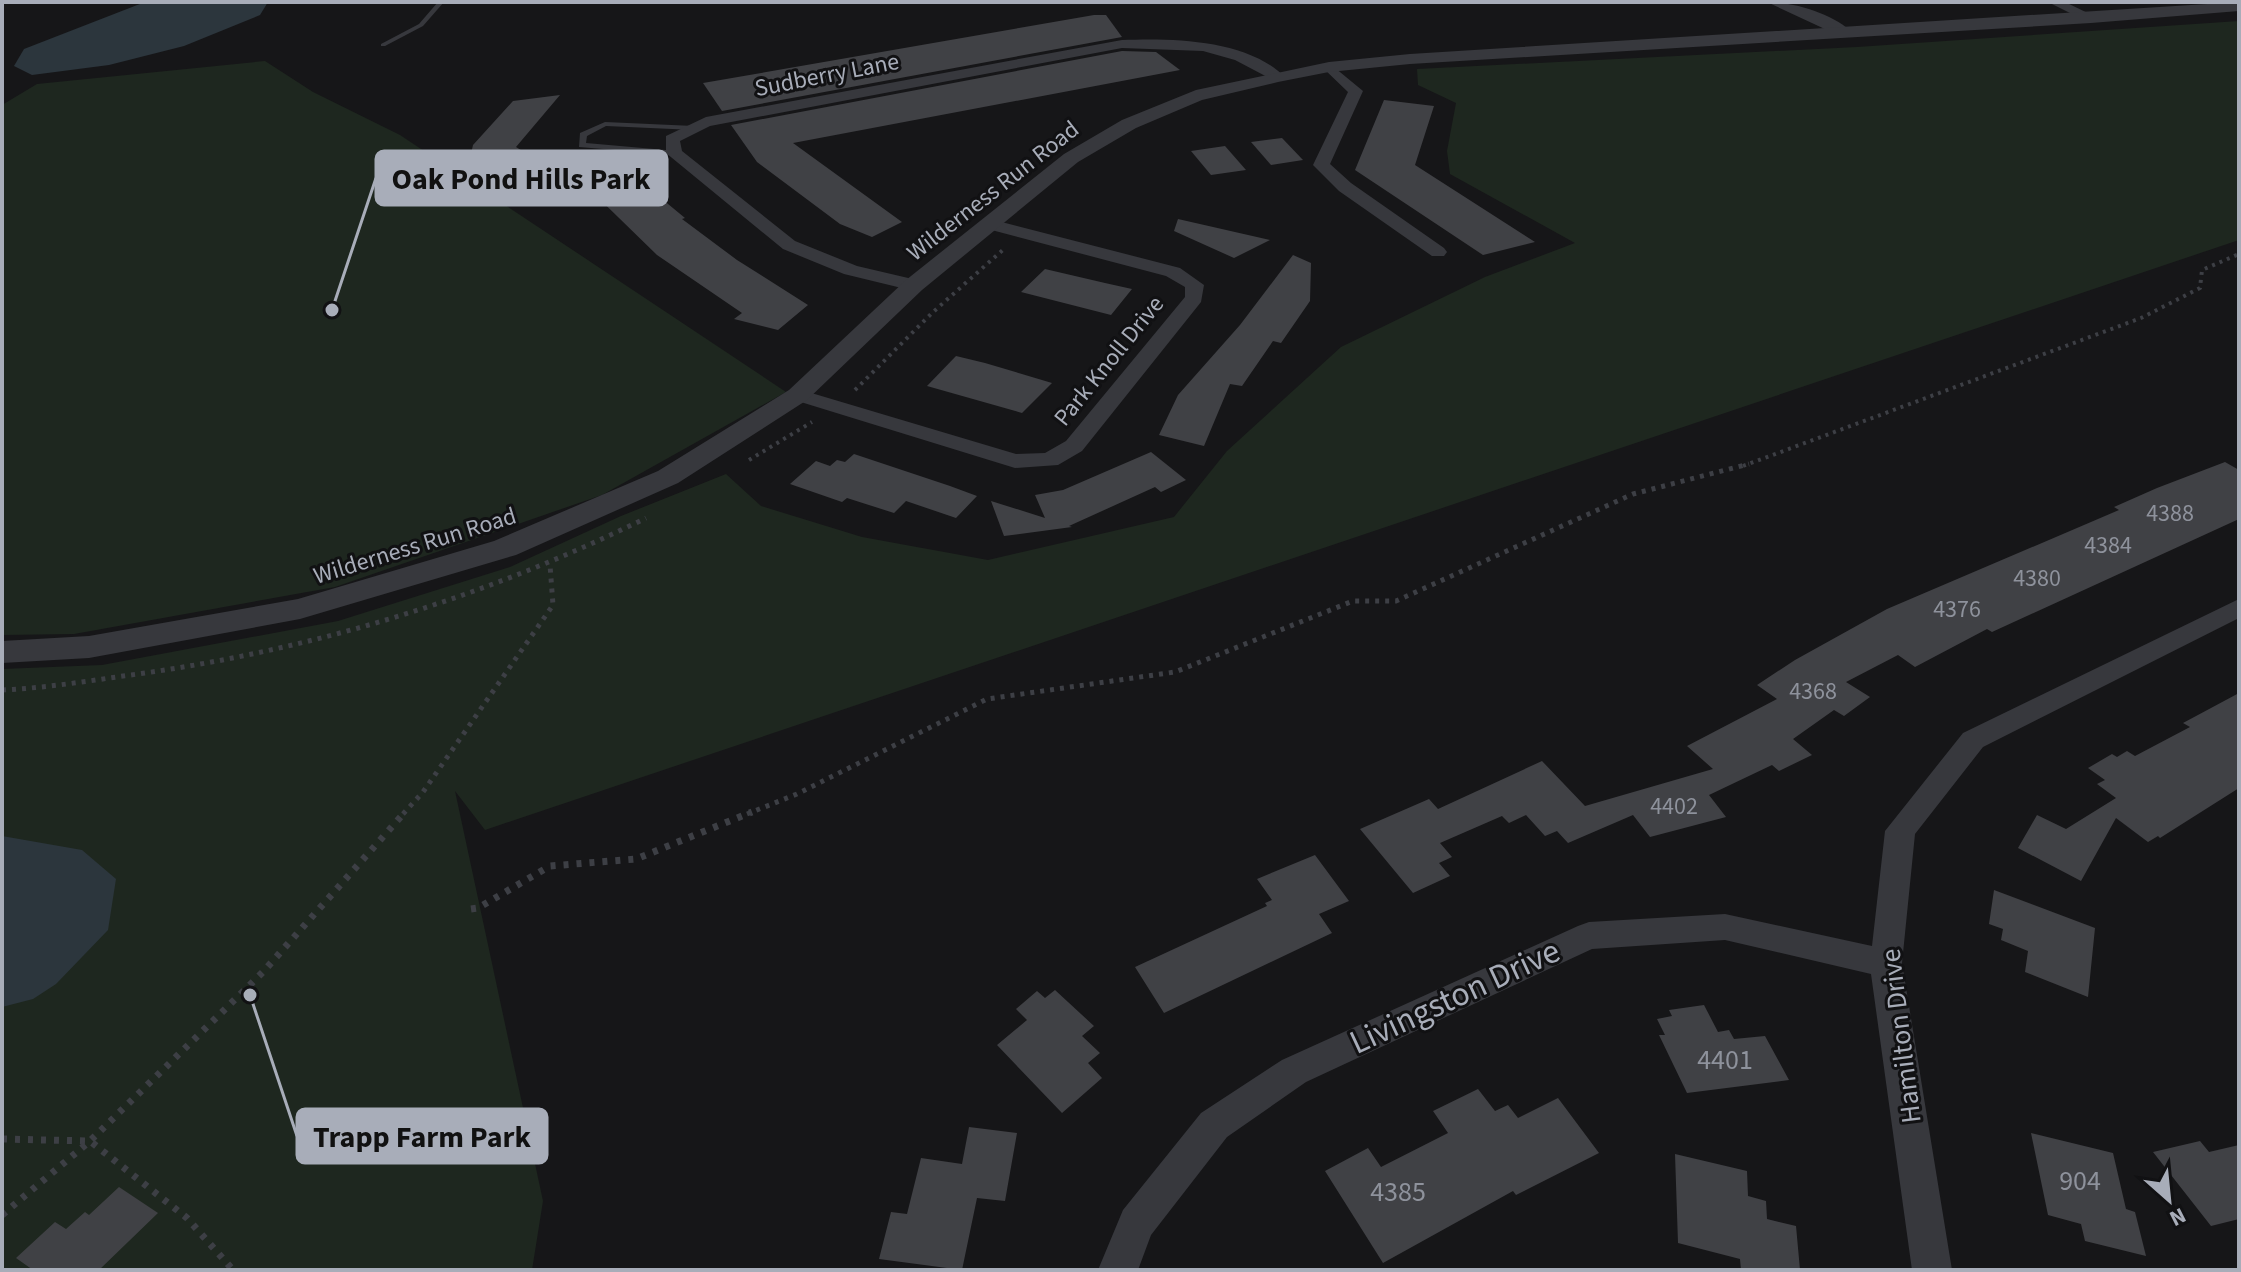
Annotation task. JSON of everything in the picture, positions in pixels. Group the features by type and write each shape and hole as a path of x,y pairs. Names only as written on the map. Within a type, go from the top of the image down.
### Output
{"street":[{"path":"1773,2 1833,25 1847,34"},
{"path":"2054,2 2091,18"},
{"name":"Wilderness Run Road","path":"2,652 89,647 300,609 505,548 668,477 798,395 914,285 1071,158 1129,124 1196,96 1329,67 1426,58 1847,34 2239,6"},
{"name":"Sudberry Lane","path":"694,128 706,122 1122,44 1170,43 1224,50 1240,54 1278,77"},
{"path":"1329,67 1356,91 1321,165 1345,187 1438,252"},
{"path":"694,128 672,139 674,153 789,245 851,270 914,285"},
{"name":"Park Knoll Drive","path":"798,395 1015,461 1050,460 1074,446 1194,298 1195,285 1173,272 990,224"},
{"name":"Hamilton Drive","path":"1932,1270 1886,963 1900,831 1973,740 2239,607"},
{"name":"Livingston Drive","path":"1118,1270 1136,1223 1214,1125 1294,1071 1589,936 1725,927 1886,963"}],"lane":[{"path":"383,45 421,25 434,14 441,2"},
{"path":"674,153 582,145 583,135 605,124 694,128"}],"path":[{"path":"739,467 837,407 932,313 1025,233"},
{"path":"471,909 478,908 550,866 636,859 797,794 987,699 1175,672 1353,601 1396,601 1633,494 1740,467 2141,318 2200,288 2202,270 2239,254"},
{"path":"2,690 210,663 394,618 550,565 653,515"},
{"path":"2,1215 90,1141 263,972 423,792 553,605 550,565"},
{"path":"2,1139 90,1141 187,1218 233,1270"}],"shaded area":[{"path":"145,2 268,2 260,15 184,46 109,65 32,75 14,66 24,49"},
{"path":"2239,21 2239,240 485,830 455,791 543,1201 532,1270 2,1270 2,669 102,665 338,621 510,567 621,516 726,474 761,506 862,537 988,560 1174,517 1227,451 1341,347 1485,277 1575,243 1450,174 1447,151 1456,103 1418,85 1417,69 1857,47"},
{"path":"265,61 313,92 400,135 786,392 602,495 335,587 74,634 2,635 2,105 37,84"},
{"path":"2,836 82,850 116,879 108,930 56,984 33,999 2,1007"}],"building":[{"path":"1106,15 1122,37 722,111 703,83"},
{"path":"1122,51 1156,52 1180,70 793,143 902,222 872,237 840,224 757,162 731,125"},
{"path":"560,95 516,147 555,171 512,185 470,158 473,145 513,101"},
{"path":"1384,100 1434,106 1415,165 1535,242 1483,255 1355,170"},
{"path":"1282,138 1303,160 1271,165 1251,142"},
{"path":"1225,146 1246,170 1211,175 1191,151"},
{"path":"603,170 639,180 685,218 682,219 737,260 808,305 778,330 734,319 742,313 657,255 580,180"},
{"path":"1178,219 1270,240 1234,258 1174,231"},
{"path":"1293,255 1311,263 1310,301 1281,343 1273,341 1242,386 1230,384 1204,446 1159,435 1178,395 1240,325"},
{"path":"1045,269 1132,289 1111,315 1021,292"},
{"path":"956,356 1052,383 1022,413 927,386"},
{"path":"1151,452 1186,480 1161,492 1155,487 1069,526 1072,527 1004,536 991,501 1045,518 1035,495 1063,490"},
{"path":"854,454 977,496 956,518 906,501 894,513 847,498 842,502 790,484 816,461 830,466 837,460 845,462"},
{"path":"2225,462 2239,470 2239,519 1992,632 1987,629 1915,667 1898,655 1846,682 1870,697 1844,716 1834,710 1793,739 1812,755 1779,771 1772,765 1709,795 1726,817 1650,837 1633,815 1568,843 1557,831 1545,836 1526,815 1509,823 1502,816 1440,843 1452,857 1439,863 1450,876 1413,893 1360,829 1429,799 1438,809 1542,761 1585,806 1713,769 1687,746 1777,699 1757,685 1795,660 1887,609 2119,510 2114,507 2157,488"},
{"path":"2239,693 2239,788 2160,838 2158,836 2148,842 2116,818 2081,881 2018,848 2037,815 2066,829 2116,798 2097,784 2105,780 2088,768 2112,754 2117,757 2127,751 2135,756 2190,727 2183,723"},
{"path":"1315,855 1349,901 1319,914 1332,933 1164,1013 1135,967 1267,906 1265,903 1272,900 1257,879"},
{"path":"1994,890 2095,928 2088,997 2025,972 2028,951 2001,940 2003,929 1989,924"},
{"path":"1055,990 1094,1026 1082,1036 1100,1053 1088,1063 1102,1078 1062,1113 997,1045 1027,1020 1016,1009 1037,991 1045,998"},
{"path":"1704,1005 1718,1032 1729,1030 1734,1039 1765,1036 1789,1080 1687,1093 1659,1035 1665,1035 1657,1019 1672,1016 1669,1010"},
{"path":"1478,1089 1495,1111 1508,1105 1518,1118 1558,1098 1599,1153 1516,1195 1513,1191 1383,1263 1325,1171 1368,1148 1381,1167 1448,1133 1433,1111"},
{"path":"969,1127 1017,1133 1005,1201 977,1198 962,1270 879,1259 891,1212 907,1214 921,1158 962,1164"},
{"path":"2031,1133 2113,1153 2126,1209 2135,1212 2146,1256 2085,1241 2081,1224 2048,1215"},
{"path":"2200,1141 2209,1152 2239,1145 2239,1219 2211,1226 2153,1152"},
{"path":"1675,1154 1747,1171 1748,1196 1766,1201 1767,1219 1796,1226 1800,1270 1741,1270 1740,1259 1678,1243"},
{"path":"119,1187 158,1213 99,1270 33,1270 16,1258 55,1222 66,1229 85,1212 89,1215"}],"place":[{"name":"Oak Pond Hills Park","path":"332,310"},
{"name":"Trapp Farm Park","path":"250,995"}]}
